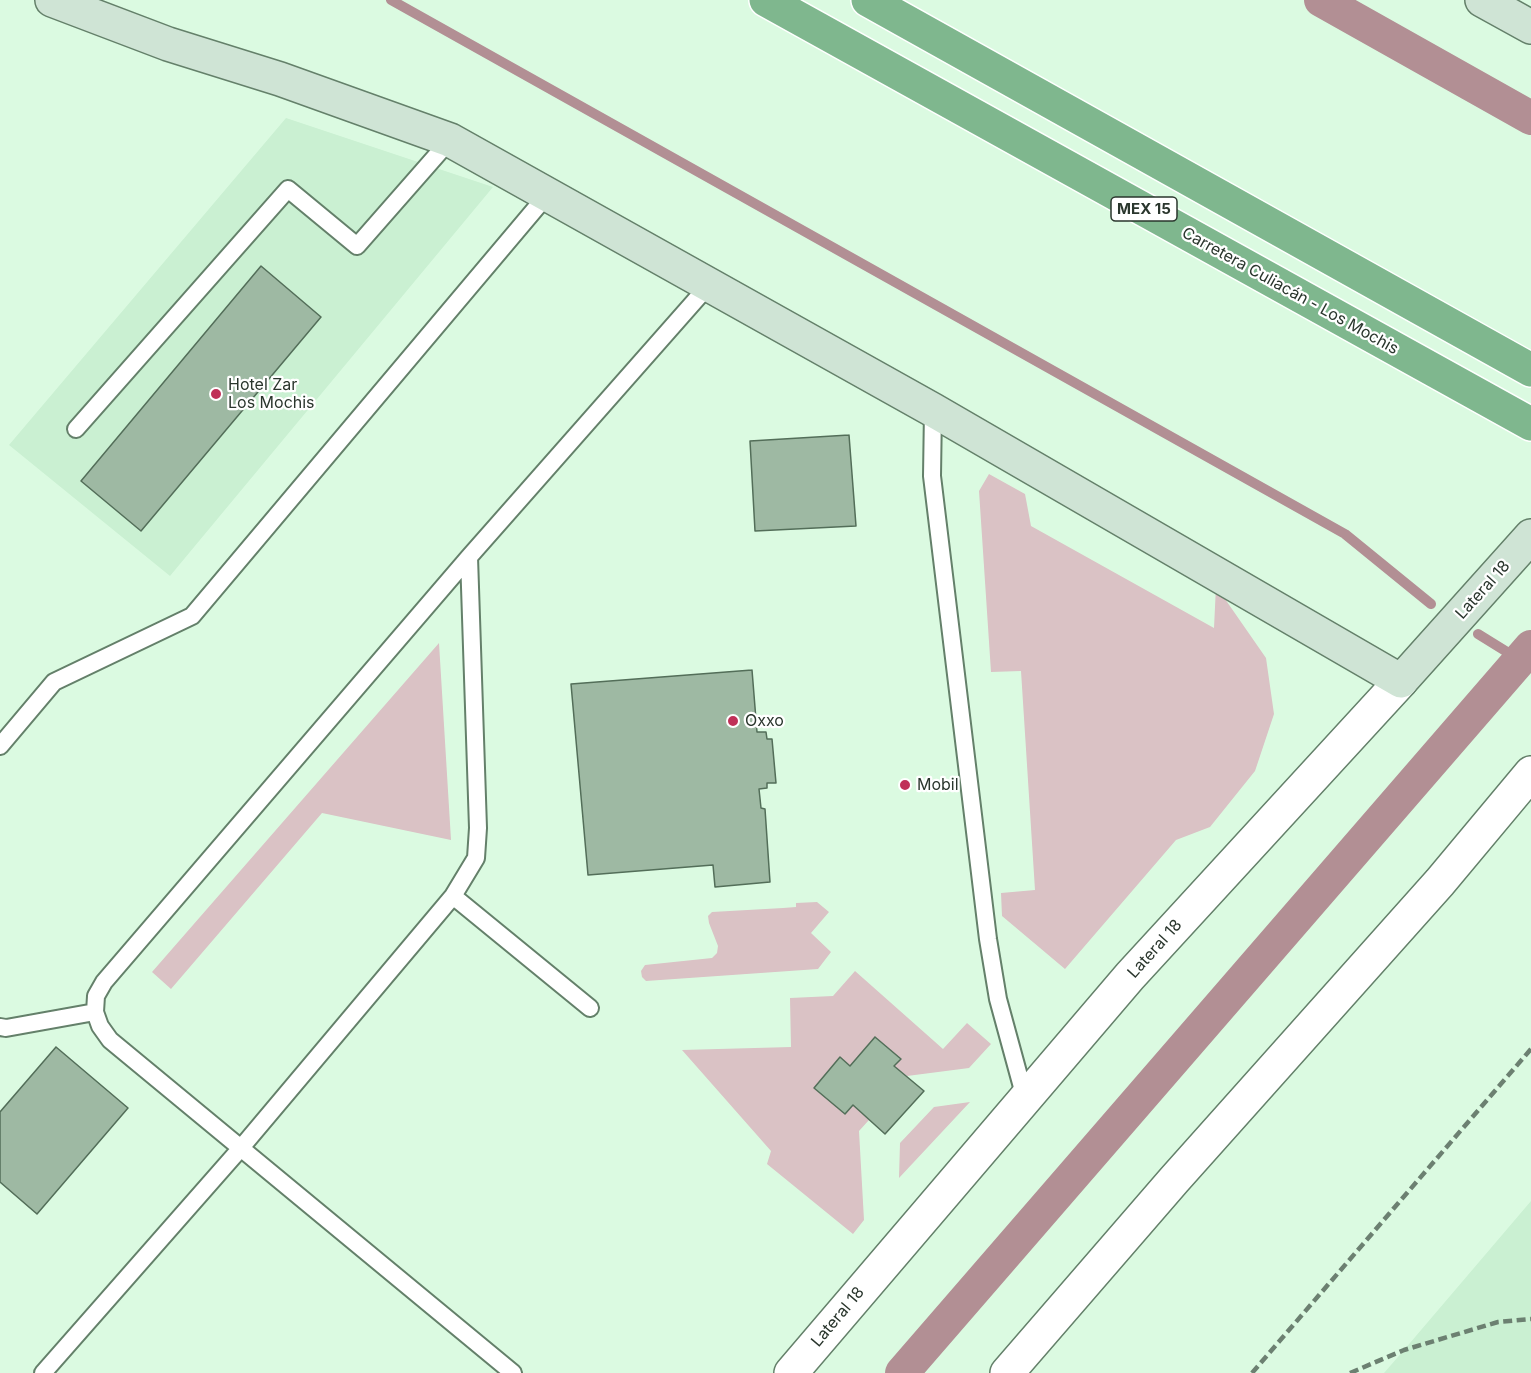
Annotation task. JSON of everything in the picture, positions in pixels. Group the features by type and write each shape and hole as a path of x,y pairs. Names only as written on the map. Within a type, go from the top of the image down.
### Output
{"highway":[{"name":"Carretera Culiacán - Los Mochis","path":"766,0 1526,421"},
{"name":"MEX 15","path":"868,0 1531,370"}],"main road":[{"path":"52,0 168,44 280,79 450,140 933,410 1401,681"},
{"path":"1482,0 1531,27"},
{"name":"Lateral 18","path":"1401,681 1528,543"}],"street":[{"name":"Lateral 18","path":"791,1373 1130,976 1401,681"},
{"path":"1007,1373 1174,1179 1440,882 1531,773"}],"lane":[{"path":"76,429 288,189 357,246 450,140"},
{"path":"0,746 54,681 192,616 547,195"},
{"path":"513,1373 110,1040 94,1012 96,996 104,982 469,557 708,285"},
{"path":"933,410 932,476 988,939 998,999 1025,1098"},
{"path":"43,1373 240,1149 453,896 476,858 478,828 469,557"},
{"path":"453,896 590,1008"},
{"path":"0,1027 6,1028 94,1012"}],"shaded area":[{"path":"286,118 493,187 170,576 9,445"},
{"path":"989,474 1025,494 1031,526 1214,628 1216,586 1266,658 1274,714 1255,771 1210,827 1176,840 1065,969 1002,916 1001,893 1035,890 1021,671 991,672 979,491"},
{"path":"439,643 451,840 322,813 171,989 152,972"},
{"path":"817,902 829,912 811,933 831,952 818,969 646,981 642,977 641,971 645,965 712,958 717,953 718,946 709,923 708,916 712,912 796,907 796,903"},
{"path":"855,971 943,1049 967,1023 991,1044 969,1068 907,1076 894,1066 900,1058 875,1037 850,1066 815,1088 845,1114 853,1105 869,1120 859,1131 864,1220 853,1234 767,1164 771,1151 682,1050 791,1047 790,998 833,996"},
{"path":"970,1102 899,1178 900,1143 934,1107"},
{"path":"1531,1201 1531,1373 1384,1373 1404,1350"}],"building":[{"path":"261,266 321,317 141,531 81,481"},
{"path":"849,435 856,526 755,531 750,441"},
{"path":"752,670 757,732 766,732 767,739 772,739 776,783 767,783 767,788 759,789 761,808 765,809 770,882 715,887 713,865 588,875 571,684"},
{"path":"875,1037 901,1059 894,1066 924,1091 885,1134 853,1105 845,1114 814,1088 840,1057 850,1066"},
{"path":"56,1047 128,1108 37,1214 0,1182 0,1112"}],"waterway":[{"path":"391,0 1345,534 1431,604"},
{"path":"1321,0 1531,118"},
{"path":"1478,634 1520,660"},
{"path":"902,1373 1531,647"}],"railway":[{"path":"1252,1373 1531,1049"},
{"path":"1350,1373 1404,1350 1498,1322 1531,1319"}],"place":[{"name":"Hotel Zar Los Mochis","path":"216,394"},
{"name":"Oxxo","path":"733,721"},
{"name":"Mobil","path":"905,785"}]}
